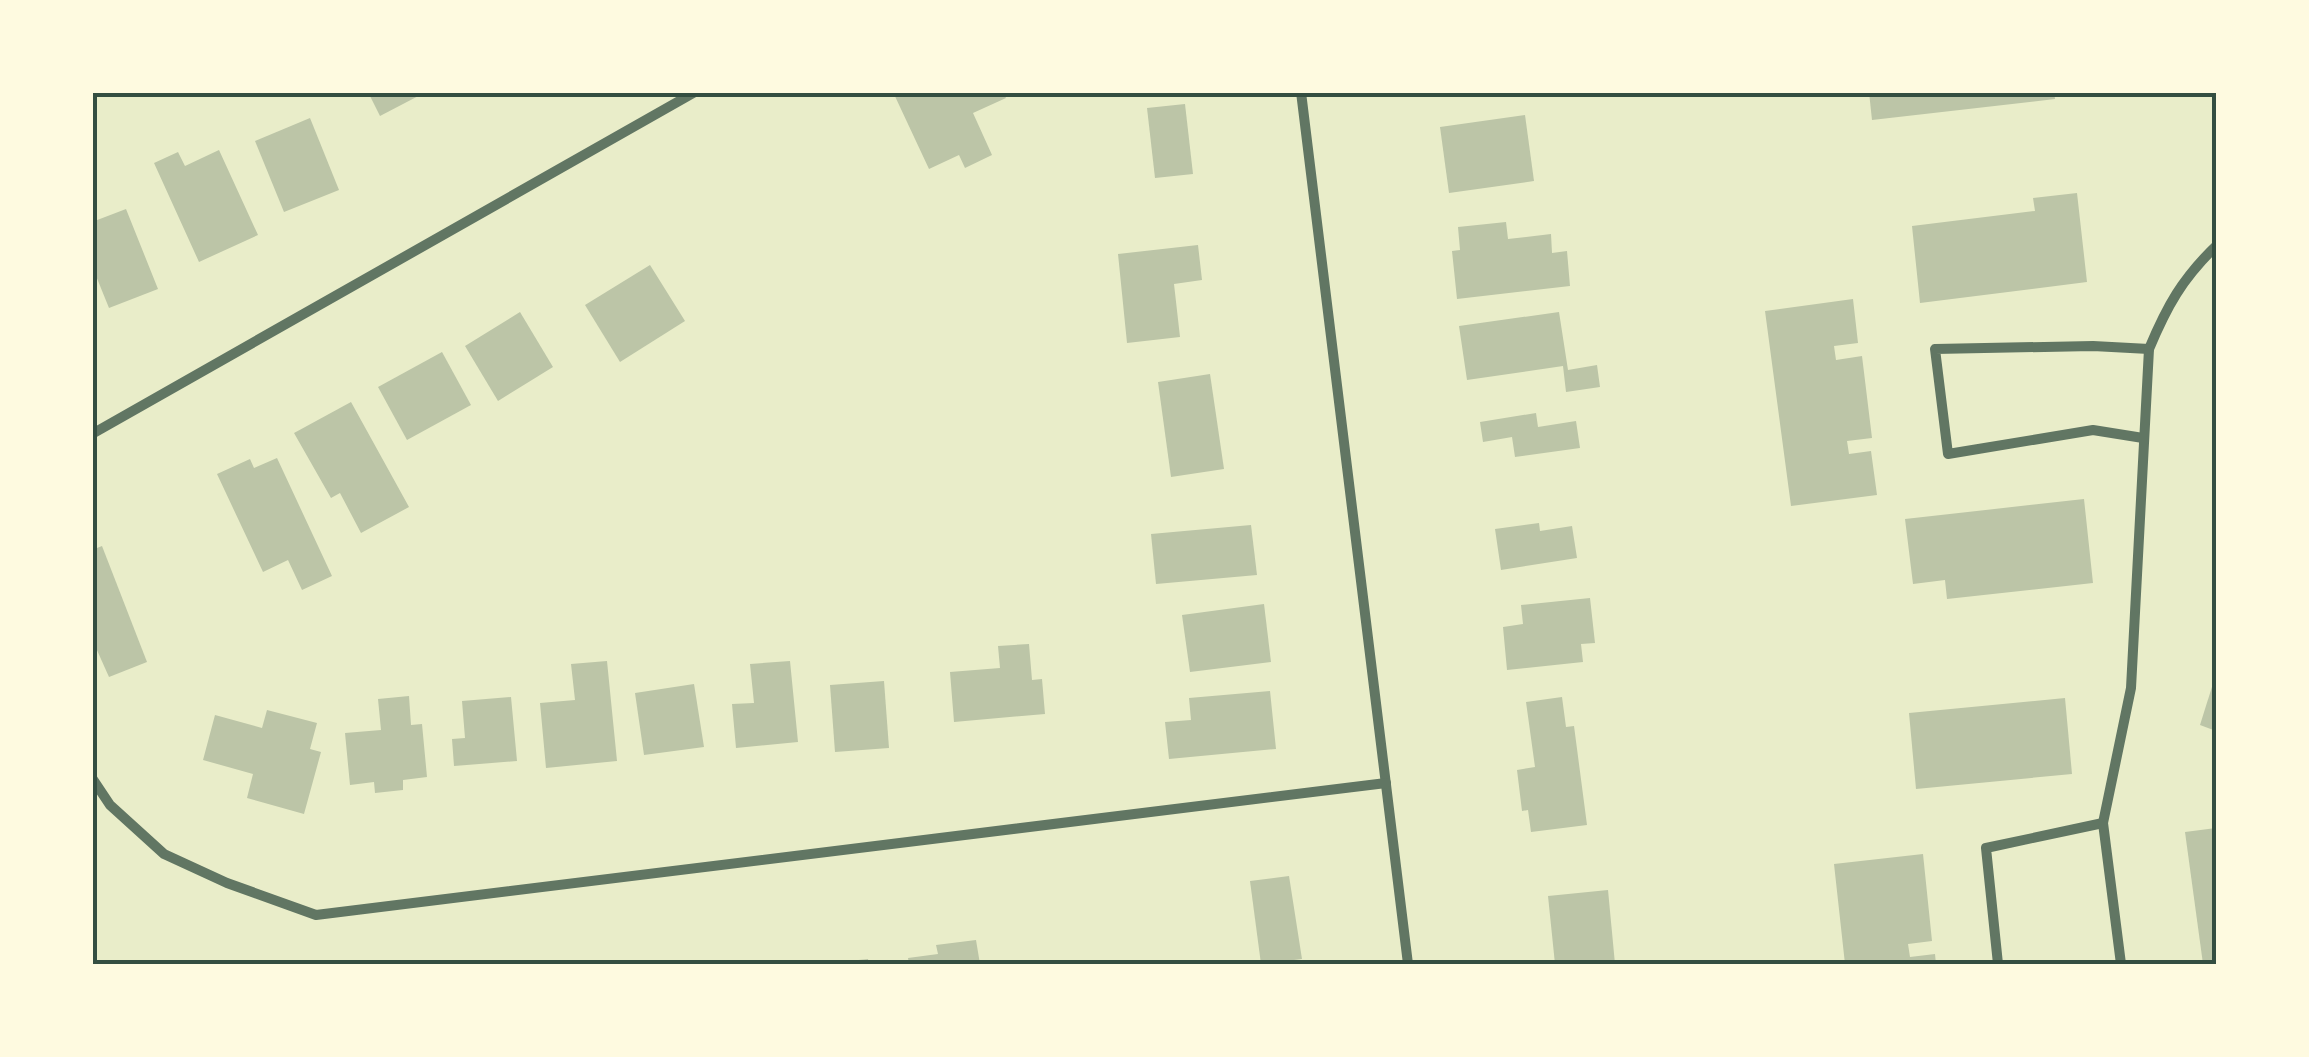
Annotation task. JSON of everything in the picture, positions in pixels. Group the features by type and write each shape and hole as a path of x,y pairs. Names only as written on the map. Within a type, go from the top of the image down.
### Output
{"street":[{"path":"92,434 695,92"},
{"path":"1300,92 1408,964"},
{"path":"2121,964 2103,824 2131,688 2149,349 2166,308 2193,269 2216,246"},
{"path":"2143,438 2093,430 1948,454 1935,349 2149,349"},
{"path":"92,778 110,805 164,854 227,883 316,915 1386,783"},
{"path":"1998,964 1986,848 2103,824"}],"building":[{"path":"368,92 426,92 380,116"},
{"path":"893,92 1003,92 1006,98 973,113 992,155 965,168 959,155 929,169"},
{"path":"1869,92 2054,92 2055,99 1872,120"},
{"path":"1185,104 1193,174 1155,178 1147,108"},
{"path":"1525,115 1534,181 1449,193 1440,127"},
{"path":"310,118 339,190 284,212 255,141"},
{"path":"219,150 258,235 199,262 154,163 178,152 185,166"},
{"path":"2077,193 2087,282 1920,303 1912,226 2035,211 2033,198"},
{"path":"126,209 158,289 109,308 92,266 92,222"},
{"path":"1506,222 1508,239 1551,234 1552,253 1567,251 1570,286 1457,299 1452,251 1460,250 1458,227"},
{"path":"1198,245 1202,280 1174,284 1180,337 1127,343 1118,254"},
{"path":"650,265 685,321 620,362 585,305"},
{"path":"1853,299 1858,343 1834,346 1836,360 1862,356 1872,438 1847,441 1849,454 1871,451 1877,495 1791,506 1765,311"},
{"path":"520,312 553,367 498,401 465,346"},
{"path":"1559,312 1568,370 1597,365 1600,387 1566,392 1563,366 1467,380 1459,326"},
{"path":"442,352 471,405 407,440 378,387"},
{"path":"1210,374 1224,469 1171,477 1158,382"},
{"path":"351,402 409,507 361,533 340,493 331,498 294,433"},
{"path":"1536,413 1538,427 1576,421 1580,448 1515,457 1512,437 1483,442 1480,422"},
{"path":"277,458 332,576 302,590 288,560 263,572 217,474 250,459 254,468"},
{"path":"2084,499 2093,583 1947,599 1945,580 1913,584 1905,519"},
{"path":"1539,523 1540,531 1572,526 1577,558 1501,570 1495,529"},
{"path":"1251,525 1257,575 1156,584 1151,534"},
{"path":"102,546 147,662 109,677 92,639 92,550"},
{"path":"1590,598 1595,643 1581,644 1583,662 1507,670 1503,627 1523,624 1521,605"},
{"path":"1264,604 1271,662 1190,672 1182,615"},
{"path":"1029,644 1032,680 1042,679 1045,714 954,722 950,672 1000,668 998,646"},
{"path":"607,661 617,761 546,768 540,703 575,700 571,664"},
{"path":"790,661 798,742 736,748 732,704 754,703 750,664"},
{"path":"2216,674 2216,731 2200,725"},
{"path":"884,681 889,748 835,752 830,685"},
{"path":"694,684 704,747 644,755 635,693"},
{"path":"1270,691 1276,749 1169,759 1165,722 1191,720 1189,698"},
{"path":"409,696 411,725 422,724 427,777 403,780 403,790 375,793 374,782 350,785 345,733 381,730 378,699"},
{"path":"511,697 517,761 454,766 452,739 465,738 462,701"},
{"path":"1562,697 1566,727 1574,726 1587,825 1531,832 1528,810 1522,811 1517,770 1535,767 1526,702"},
{"path":"2065,698 2072,774 1916,789 1909,713"},
{"path":"267,710 317,723 310,749 321,752 304,814 247,798 253,774 203,760 215,715 262,728"},
{"path":"2216,828 2216,964 2203,964 2185,832"},
{"path":"1923,854 1932,941 1908,944 1910,957 1935,954 1936,964 1845,964 1834,864"},
{"path":"1289,876 1302,959 1261,964 1250,881"},
{"path":"1608,890 1615,964 1555,964 1548,896"},
{"path":"976,940 980,964 909,964 908,958 938,954 936,945"},
{"path":"868,959 869,964 839,964 839,962"}]}
